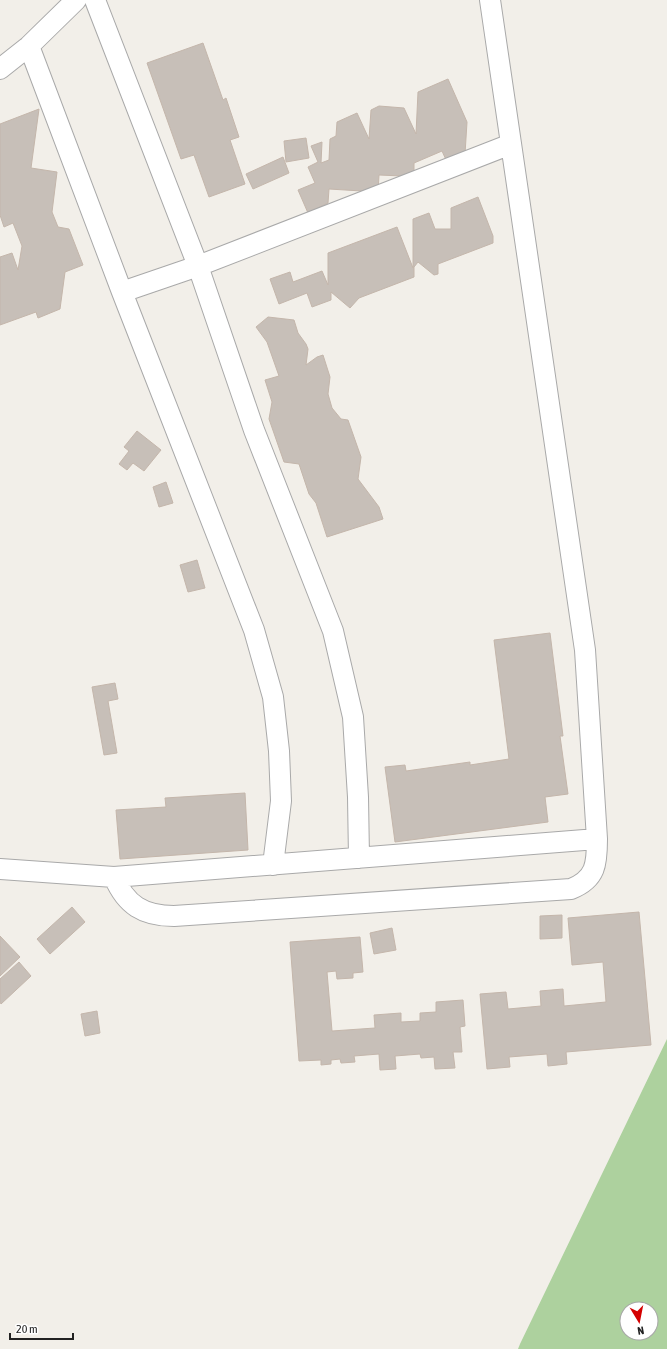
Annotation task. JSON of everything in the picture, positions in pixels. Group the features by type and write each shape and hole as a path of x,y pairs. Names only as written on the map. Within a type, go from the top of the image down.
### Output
{"street":[{"path":"0,69 29,46 76,0"},
{"path":"95,0 198,266 254,430 333,631 353,717 358,797 359,858"},
{"path":"114,877 119,889 127,899 137,907 148,913 161,916 174,916 561,890 570,889 580,885 587,880 593,872 596,863 597,839 585,650 490,0"},
{"path":"29,46 122,292 254,630 274,697 279,751 281,801 273,864"},
{"path":"122,292 198,266 511,144"},
{"path":"0,869 114,877 597,839"}],"green space":[{"path":"667,1039 667,1349 518,1349 520,1344"}],"building":[{"path":"203,43 223,100 226,98 239,137 230,140 245,184 209,197 194,155 181,159 147,63"},
{"path":"448,79 467,122 465,154 447,162 442,151 414,163 414,171 402,176 379,175 378,192 329,189 328,203 308,213 298,190 315,183 308,167 318,162 311,146 322,142 321,163 329,160 330,139 336,136 337,122 357,113 369,139 371,110 379,106 404,108 416,134 418,92"},
{"path":"39,109 31,168 57,172 52,212 58,227 69,229 83,265 65,272 60,309 38,318 36,312 0,325 0,257 12,253 18,270 22,246 13,223 4,227 0,215 0,124"},
{"path":"306,138 309,158 286,162 284,141"},
{"path":"283,157 289,173 253,189 246,174"},
{"path":"478,197 493,236 493,243 438,264 438,274 434,275 418,262 414,267 414,277 359,298 350,308 331,292 331,300 312,307 307,293 279,304 270,279 290,272 293,282 322,271 328,285 328,253 397,227 413,268 413,219 429,213 435,229 451,229 451,208"},
{"path":"268,317 294,320 298,333 308,349 306,365 317,357 323,355 330,377 328,394 332,408 341,419 348,420 361,457 358,479 379,507 383,519 327,537 316,503 309,494 299,464 284,462 269,419 272,402 265,380 279,376 267,342 256,327"},
{"path":"137,431 161,450 144,471 133,463 127,470 119,464 129,451 124,447"},
{"path":"166,482 173,503 159,507 153,487"},
{"path":"197,560 205,588 188,592 180,565"},
{"path":"550,633 563,736 560,736 568,794 545,797 548,822 395,842 385,767 405,765 406,771 470,762 470,765 509,759 494,640"},
{"path":"115,683 118,699 108,701 117,753 104,755 92,687"},
{"path":"245,793 248,850 120,859 116,810 166,807 165,798"},
{"path":"72,907 85,922 50,954 37,939"},
{"path":"639,912 651,1045 566,1052 567,1064 548,1066 547,1054 509,1057 510,1067 487,1069 480,994 506,992 508,1009 541,1006 540,991 563,989 564,1006 606,1002 603,962 572,965 568,918"},
{"path":"562,915 562,938 540,939 540,916"},
{"path":"392,928 396,950 374,954 370,933"},
{"path":"0,936 20,957 0,976"},
{"path":"360,937 363,972 353,973 353,978 337,979 336,971 327,972 332,1031 375,1028 374,1015 401,1013 401,1022 420,1021 420,1013 436,1012 436,1002 463,1000 465,1026 460,1027 462,1052 453,1052 455,1068 435,1069 434,1057 421,1058 420,1054 395,1056 396,1069 380,1070 379,1054 354,1056 355,1062 341,1063 340,1059 331,1060 331,1064 321,1065 321,1060 299,1061 290,942"},
{"path":"19,962 31,976 1,1004 0,979"},
{"path":"97,1011 100,1033 85,1036 81,1014"}]}
